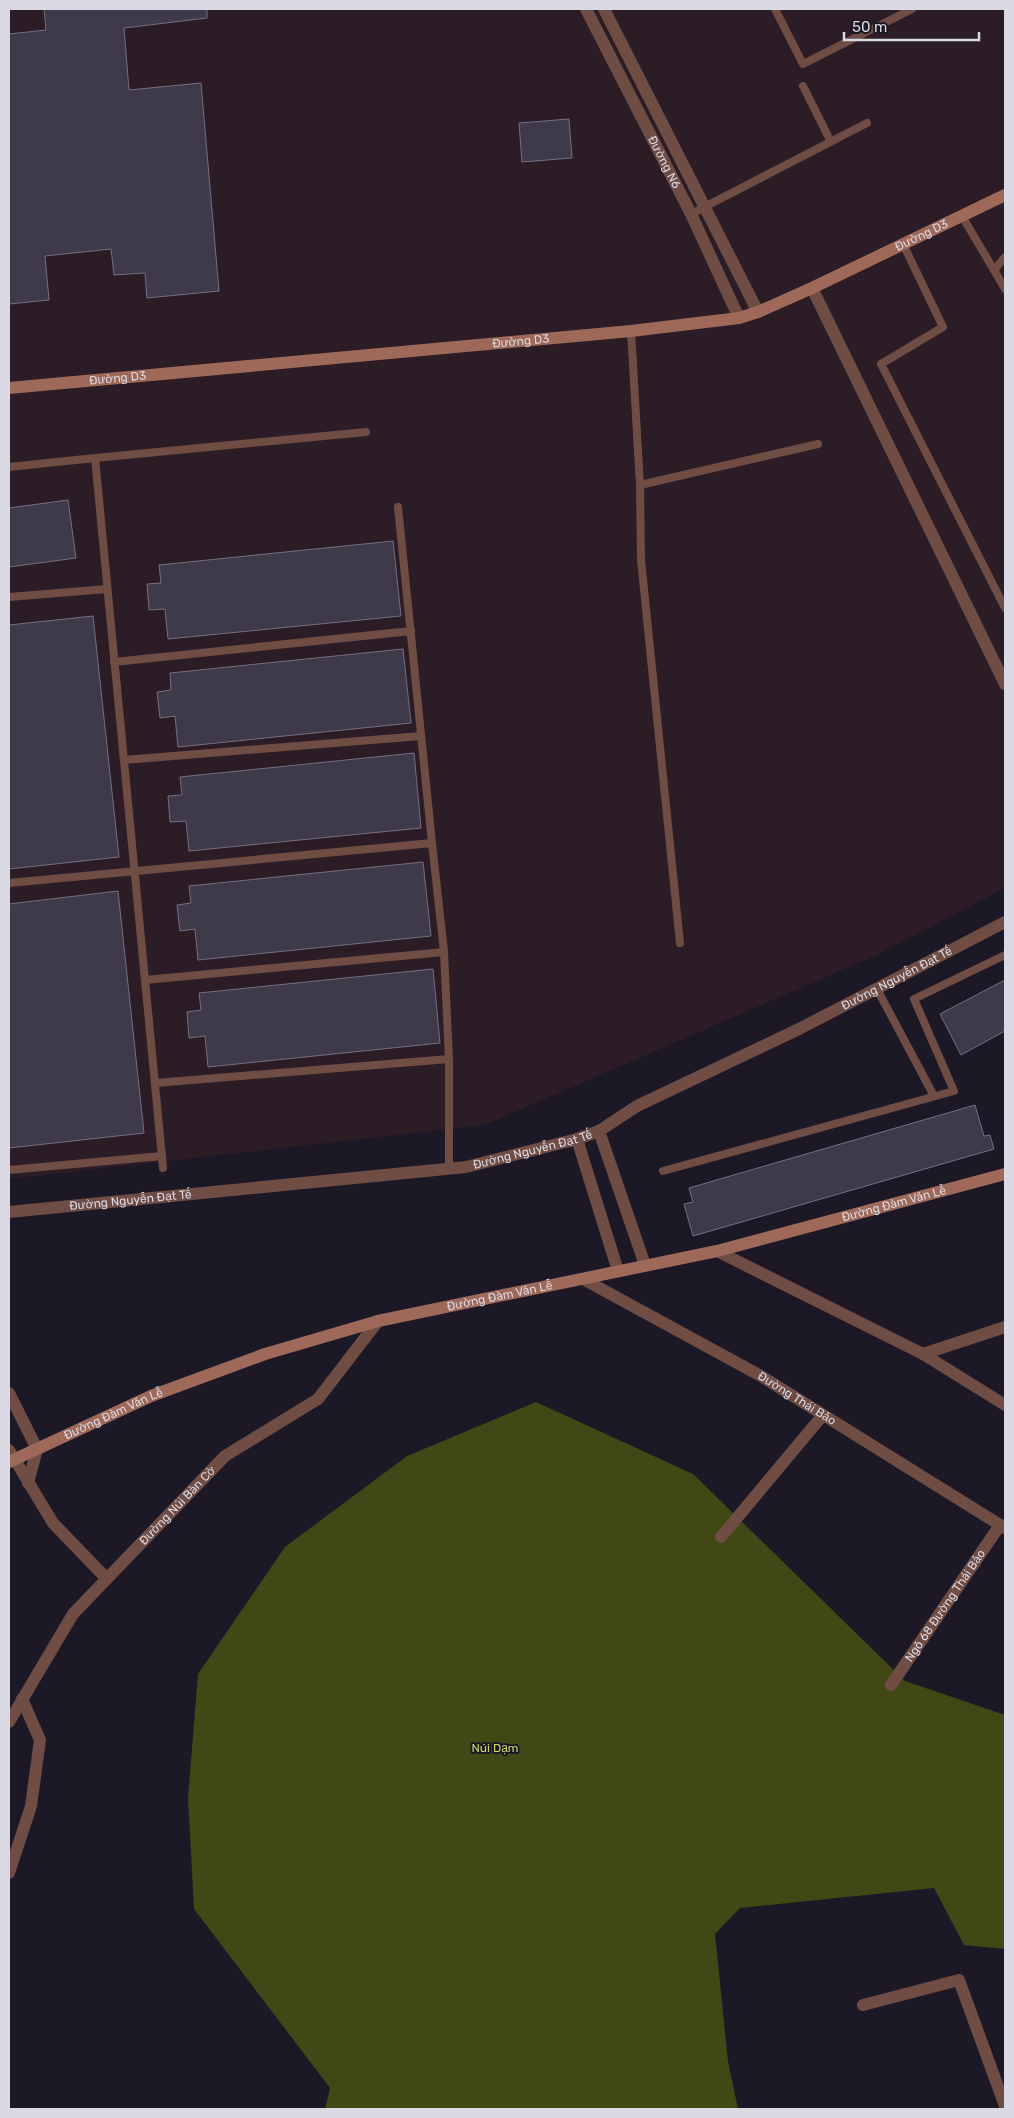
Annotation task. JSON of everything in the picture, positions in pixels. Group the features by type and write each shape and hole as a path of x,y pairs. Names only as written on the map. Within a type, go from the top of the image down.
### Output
{"main road":[{"name":"Đường D3","path":"9,388 631,331 739,318 758,312 812,288 1005,195"},
{"name":"Đường Đàm Văn Lễ","path":"10,1457 36,1449 151,1396 265,1354 378,1321 717,1250 1005,1174"}],"street":[{"name":"Đường N6","path":"587,9 691,214 739,318"},
{"name":"Đường N6","path":"604,9 758,312"},
{"path":"812,288 1005,684"},
{"name":"Đường Nguyễn Đạt Tế","path":"9,1212 449,1169 522,1154 577,1139 599,1131 637,1106 877,989 1005,922"},
{"path":"599,1131 644,1265"},
{"path":"577,1139 618,1271"},
{"path":"717,1250 924,1354 1005,1405"},
{"name":"Đường Thái Bảo","path":"583,1279 761,1376 1003,1526"},
{"name":"Đường Núi Bàn Cờ","path":"9,1722 73,1614 106,1578 225,1456 318,1399 378,1321"},
{"path":"924,1354 1005,1326"},
{"path":"9,1392 36,1449 28,1483"},
{"path":"721,1537 823,1415"},
{"path":"10,1457 52,1523 106,1578"},
{"name":"Ngõ 68 Đường Thái Bảo","path":"891,1685 1003,1526"},
{"path":"9,1873 31,1806 40,1740 22,1700"},
{"path":"863,2005 959,1980 1005,2106"}],"lane":[{"path":"775,9 803,64 912,9"},
{"path":"803,86 831,142"},
{"path":"691,214 867,123"},
{"path":"962,216 1005,289"},
{"path":"903,244 943,327 881,364 1005,608"},
{"path":"994,270 1005,257"},
{"path":"631,331 640,485 642,560 680,943"},
{"path":"9,467 366,432"},
{"path":"640,485 818,444"},
{"path":"95,458 163,1168"},
{"path":"398,507 444,952 449,1059 449,1169"},
{"path":"9,597 107,588"},
{"path":"114,662 411,631"},
{"path":"124,760 421,736"},
{"path":"9,883 432,843"},
{"path":"145,980 444,952"},
{"path":"663,1170 954,1091 914,999 1005,955"},
{"path":"877,989 934,1096"},
{"path":"155,1083 449,1059"},
{"path":"9,1170 162,1156"}],"shaded area":[{"path":"9,9 1005,9 1005,888 879,954 485,1125 9,1179"}],"green space":[{"name":"Núi Dạm","path":"536,1402 693,1474 905,1681 1005,1715 1005,1949 964,1945 934,1888 740,1908 715,1934 728,2061 738,2109 325,2109 330,2088 194,1909 188,1798 198,1674 285,1547 407,1456"}],"building":[{"path":"44,9 207,9 207,18 124,28 129,90 201,83 219,291 147,298 145,273 114,275 111,249 45,256 49,300 9,304 9,34 46,30"},
{"path":"569,119 572,158 522,162 519,123"},
{"path":"68,500 76,558 9,567 9,508"},
{"path":"393,541 401,616 168,639 165,609 149,610 147,584 161,583 159,565"},
{"path":"93,616 119,857 9,869 9,625"},
{"path":"403,649 411,723 178,747 175,716 160,718 157,692 171,690 170,673"},
{"path":"414,753 421,828 189,851 186,821 170,822 168,796 182,795 180,777"},
{"path":"423,862 431,936 198,960 195,929 180,931 177,905 191,903 189,886"},
{"path":"118,891 144,1133 9,1148 9,904"},
{"path":"433,969 440,1043 208,1067 205,1036 189,1038 187,1012 201,1010 199,993"},
{"path":"1005,980 1005,1031 961,1055 940,1014"},
{"path":"975,1105 984,1136 990,1135 994,1149 693,1236 684,1204 693,1202 689,1188"}]}
